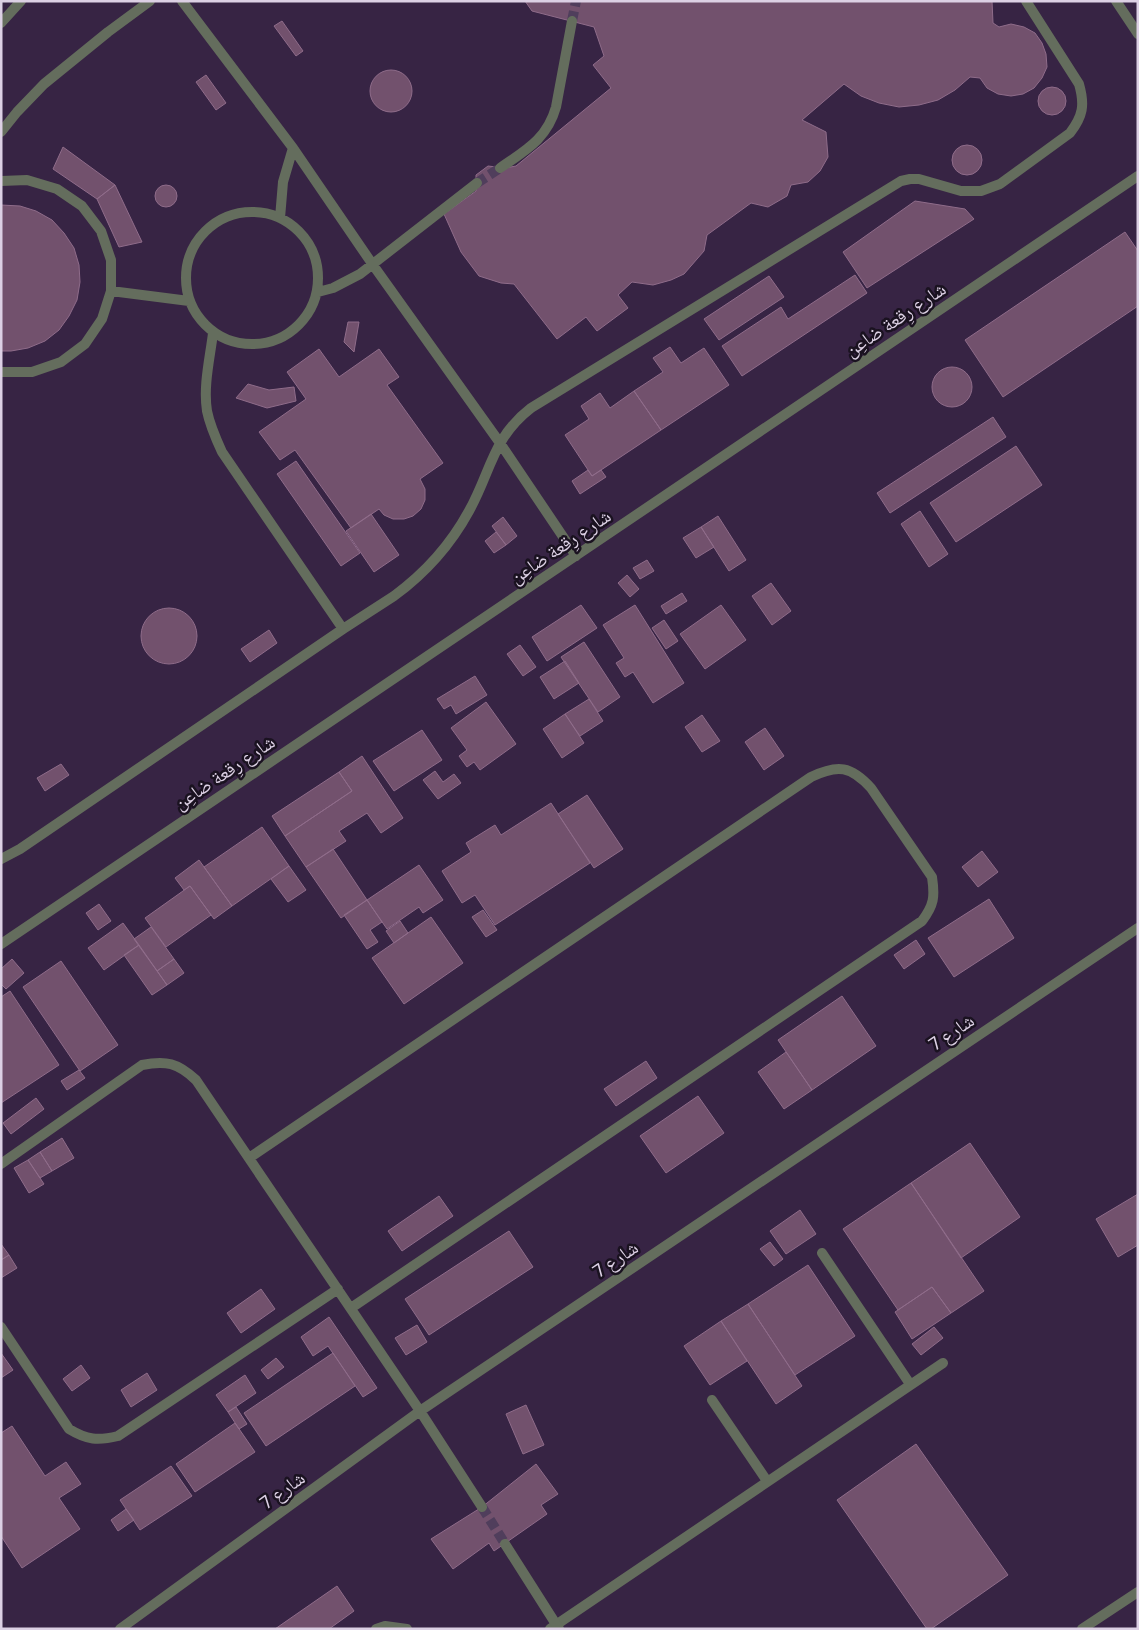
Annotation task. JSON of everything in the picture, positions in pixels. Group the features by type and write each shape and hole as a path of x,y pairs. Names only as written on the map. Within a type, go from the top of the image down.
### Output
{"street":[{"path":"1,23 21,1"},
{"path":"1,132 44,84 150,1"},
{"path":"182,1 293,148 373,265 500,443 576,556"},
{"path":"1,859 20,849 395,595 419,575 438,555 470,510 500,443 508,430 518,418 531,408 901,181 919,179 961,190 981,192 1000,184 1070,133 1078,122 1082,110 1083,97 1079,84 1026,1"},
{"path":"1116,1 1138,34"},
{"path":"500,168 539,140 553,119 572,21"},
{"path":"280,218 283,182 293,148"},
{"name":"شارع رِقعة ضاعِن","path":"1,944 1138,176"},
{"path":"1,181 27,180 57,189 82,206 101,231 111,260 111,291 102,319 85,344 61,362 32,372 1,372"},
{"path":"318,292 347,282 373,265 477,183"},
{"path":"246,212 263,213 280,218 299,230 312,248 318,270 318,292 307,316 288,334 263,344 237,343 213,333 194,313 188,301 185,284 186,266 191,250 201,236 214,224 229,216 246,212"},
{"path":"111,291 188,301"},
{"path":"213,333 206,390 207,411 213,432 222,452 343,629"},
{"path":"249,1158 811,777 827,770 844,769 860,776 871,788 905,836 932,877 934,893 931,908 922,922 351,1308"},
{"name":"شارع 7","path":"120,1629 420,1411 1138,928"},
{"path":"1,1164 142,1065 156,1062 172,1063 185,1070 196,1080 351,1308 482,1507"},
{"path":"822,1253 910,1384"},
{"path":"1,1327 69,1429 87,1438 106,1439 118,1436 338,1289"},
{"path":"505,1544 555,1627 943,1362"},
{"path":"712,1400 767,1481"},
{"path":"1082,1629 1138,1592"},
{"path":"376,1629 385,1626 407,1629"}],"building":[{"path":"525,1 992,1 993,23 999,27 1011,24 1024,27 1035,33 1042,43 1046,54 1047,67 1042,78 1034,88 1023,94 1011,96 998,94 987,88 980,78 970,77 955,90 938,100 919,105 899,107 879,103 861,96 844,84 802,120 826,132 828,157 820,171 808,182 791,185 787,196 768,207 751,203 707,235 704,251 684,274 653,285 632,282 618,295 628,308 597,331 586,317 557,339 514,284 501,283 479,276 461,252 444,214 476,191 476,175 488,166 505,168 516,166 611,88 593,65 604,56 594,27 532,11"},
{"path":"282,21 303,51 296,56 274,26"},
{"path":"391,70 406,76 412,91 406,106 391,112 376,106 370,91 376,76"},
{"path":"206,75 226,103 216,110 196,82"},
{"path":"1052,87 1062,91 1066,101 1062,111 1052,115 1042,111 1038,101 1042,91"},
{"path":"967,145 973,146 981,154 981,166 973,174 967,175 961,174 953,166 952,160 953,154 961,146"},
{"path":"63,147 115,185 97,199 53,169"},
{"path":"115,185 142,242 119,247 97,199"},
{"path":"166,185 174,188 177,196 174,204 166,207 158,204 155,196 158,188"},
{"path":"915,201 965,209 974,219 867,288 843,252"},
{"path":"1,205 20,206 36,211 52,220 74,248 79,265 80,282 77,300 59,330 45,341 28,348 11,351 1,351"},
{"path":"1125,232 1138,251 1138,306 1003,397 965,340"},
{"path":"855,275 867,293 742,376 722,346 781,307 788,319"},
{"path":"769,276 784,297 719,340 704,319"},
{"path":"348,322 359,322 354,352 344,342"},
{"path":"670,347 681,363 704,348 729,385 661,430 634,391 663,372 653,358"},
{"path":"319,349 339,377 379,349 399,377 387,385 443,463 420,479 425,489 425,500 421,509 413,516 404,519 393,519 384,515 379,509 351,528 295,450 280,460 259,432 306,399 287,372"},
{"path":"952,367 966,373 972,387 966,401 952,407 938,401 932,387 938,373"},
{"path":"248,384 269,390 294,387 296,401 267,408 236,398"},
{"path":"634,391 661,430 592,476 565,435 589,419 581,406 600,393 610,408"},
{"path":"993,417 1006,437 890,513 877,493"},
{"path":"1016,446 1042,485 956,542 930,503"},
{"path":"296,461 360,553 341,566 277,474"},
{"path":"588,470 592,476 601,470 606,477 580,494 572,481"},
{"path":"920,511 948,554 929,567 901,524"},
{"path":"371,514 399,555 374,572 346,531"},
{"path":"718,516 746,560 729,571 701,527"},
{"path":"503,517 517,536 506,545 492,526"},
{"path":"701,527 714,547 696,558 683,538"},
{"path":"496,532 506,545 494,553 485,541"},
{"path":"647,560 654,571 640,579 633,568"},
{"path":"627,575 639,589 630,597 618,583"},
{"path":"771,583 791,611 772,625 752,596"},
{"path":"682,593 687,601 666,614 661,606"},
{"path":"581,605 597,628 547,661 532,637"},
{"path":"635,605 684,683 653,703 633,672 625,677 616,663 624,658 603,625"},
{"path":"721,605 746,640 705,669 680,634"},
{"path":"164,608 174,608 189,616 195,625 197,636 195,647 189,656 174,664 164,664 153,659 146,652 141,641 141,631 146,620 153,613"},
{"path":"664,620 678,641 666,649 652,628"},
{"path":"269,630 277,643 250,662 241,649"},
{"path":"584,642 620,697 598,712 561,657"},
{"path":"520,645 536,667 523,676 507,654"},
{"path":"565,661 579,683 554,699 540,677"},
{"path":"475,676 487,695 456,714 451,705 444,709 437,699"},
{"path":"589,699 603,721 580,736 565,714"},
{"path":"486,702 516,744 480,770 474,762 467,767 459,756 467,750 451,728"},
{"path":"565,714 584,743 562,758 543,729"},
{"path":"702,715 720,741 702,752 685,727"},
{"path":"765,728 784,756 764,770 745,742"},
{"path":"422,730 442,760 394,791 373,761"},
{"path":"362,756 403,818 381,833 367,813 339,831 346,841 306,867 285,836 352,791 339,772"},
{"path":"61,764 69,775 45,791 37,778"},
{"path":"435,771 443,782 454,774 461,783 438,799 423,780"},
{"path":"339,772 352,791 285,836 272,816"},
{"path":"587,795 623,849 594,868 558,814"},
{"path":"551,803 590,863 495,925 475,895 462,903 442,871 471,852 466,843 495,825 501,835"},
{"path":"262,827 289,866 232,906 204,867"},
{"path":"333,849 367,900 341,918 306,867"},
{"path":"982,851 998,872 978,887 962,867"},
{"path":"199,860 232,906 214,919 190,886 184,890 175,878"},
{"path":"419,865 443,900 423,913 419,907 387,929 367,900"},
{"path":"289,866 306,890 288,902 271,879"},
{"path":"190,886 211,915 166,947 145,918"},
{"path":"989,899 1014,938 954,977 928,938"},
{"path":"367,900 382,922 370,930 378,942 367,949 344,915"},
{"path":"99,904 111,921 98,930 86,913"},
{"path":"483,910 497,930 486,937 472,917"},
{"path":"431,917 463,963 404,1004 372,958"},
{"path":"400,921 408,933 394,943 386,931"},
{"path":"123,923 139,945 104,970 88,948"},
{"path":"151,927 174,959 157,971 134,939"},
{"path":"916,940 925,954 904,969 894,955"},
{"path":"139,945 167,985 152,995 124,955"},
{"path":"12,959 24,973 6,989 1,984 1,969"},
{"path":"174,959 184,973 167,985 157,971"},
{"path":"61,961 118,1045 80,1071 23,987"},
{"path":"10,991 59,1065 1,1103 1,997"},
{"path":"842,996 876,1046 812,1090 778,1040"},
{"path":"786,1052 812,1090 784,1109 758,1072"},
{"path":"646,1061 657,1078 616,1106 604,1089"},
{"path":"79,1070 85,1078 67,1090 61,1081"},
{"path":"698,1096 724,1133 666,1173 640,1136"},
{"path":"36,1098 44,1109 11,1134 3,1123"},
{"path":"62,1138 74,1158 52,1171 40,1152"},
{"path":"970,1143 1020,1217 961,1258 911,1183"},
{"path":"40,1152 52,1171 40,1178 28,1160"},
{"path":"28,1160 44,1184 29,1193 14,1168"},
{"path":"911,1183 984,1291 951,1313 932,1287 898,1310 843,1229"},
{"path":"1138,1194 1138,1245 1118,1257 1096,1219"},
{"path":"439,1196 453,1216 402,1251 388,1231"},
{"path":"800,1210 816,1234 786,1254 770,1231"},
{"path":"509,1231 533,1267 429,1335 405,1299"},
{"path":"770,1242 783,1259 774,1266 760,1249"},
{"path":"1,1244 9,1255 1,1260"},
{"path":"9,1255 17,1268 1,1278 1,1260"},
{"path":"808,1265 855,1336 795,1375 748,1304"},
{"path":"932,1287 951,1313 912,1339 895,1312"},
{"path":"261,1289 275,1309 241,1333 227,1313"},
{"path":"748,1304 802,1386 776,1404 721,1321"},
{"path":"329,1317 377,1388 363,1397 328,1346 313,1356 301,1337"},
{"path":"721,1321 747,1361 710,1385 684,1346"},
{"path":"417,1325 427,1342 406,1355 395,1338"},
{"path":"934,1327 943,1338 921,1355 912,1344"},
{"path":"1,1353 13,1370 1,1378"},
{"path":"333,1353 355,1386 266,1446 244,1413"},
{"path":"276,1358 284,1367 268,1379 261,1370"},
{"path":"81,1365 90,1378 72,1391 63,1379"},
{"path":"147,1373 157,1390 131,1407 121,1390"},
{"path":"245,1375 256,1393 228,1412 216,1395"},
{"path":"526,1405 544,1445 523,1454 506,1414"},
{"path":"236,1407 247,1424 239,1429 228,1412"},
{"path":"235,1423 255,1452 195,1492 176,1464"},
{"path":"12,1426 45,1476 66,1462 81,1484 59,1498 80,1529 22,1568 1,1536 1,1433"},
{"path":"916,1444 1008,1575 931,1629 927,1629 837,1500"},
{"path":"536,1464 558,1494 541,1505 547,1514 494,1551 489,1543 453,1569 431,1539 482,1507"},
{"path":"171,1466 192,1496 140,1530 120,1500"},
{"path":"126,1509 134,1520 118,1531 111,1520"},
{"path":"337,1586 354,1611 329,1629 275,1629"}],"tunnel":[{"path":"572,21 576,1"},
{"path":"477,183 500,168"},
{"path":"482,1507 505,1544"}]}
